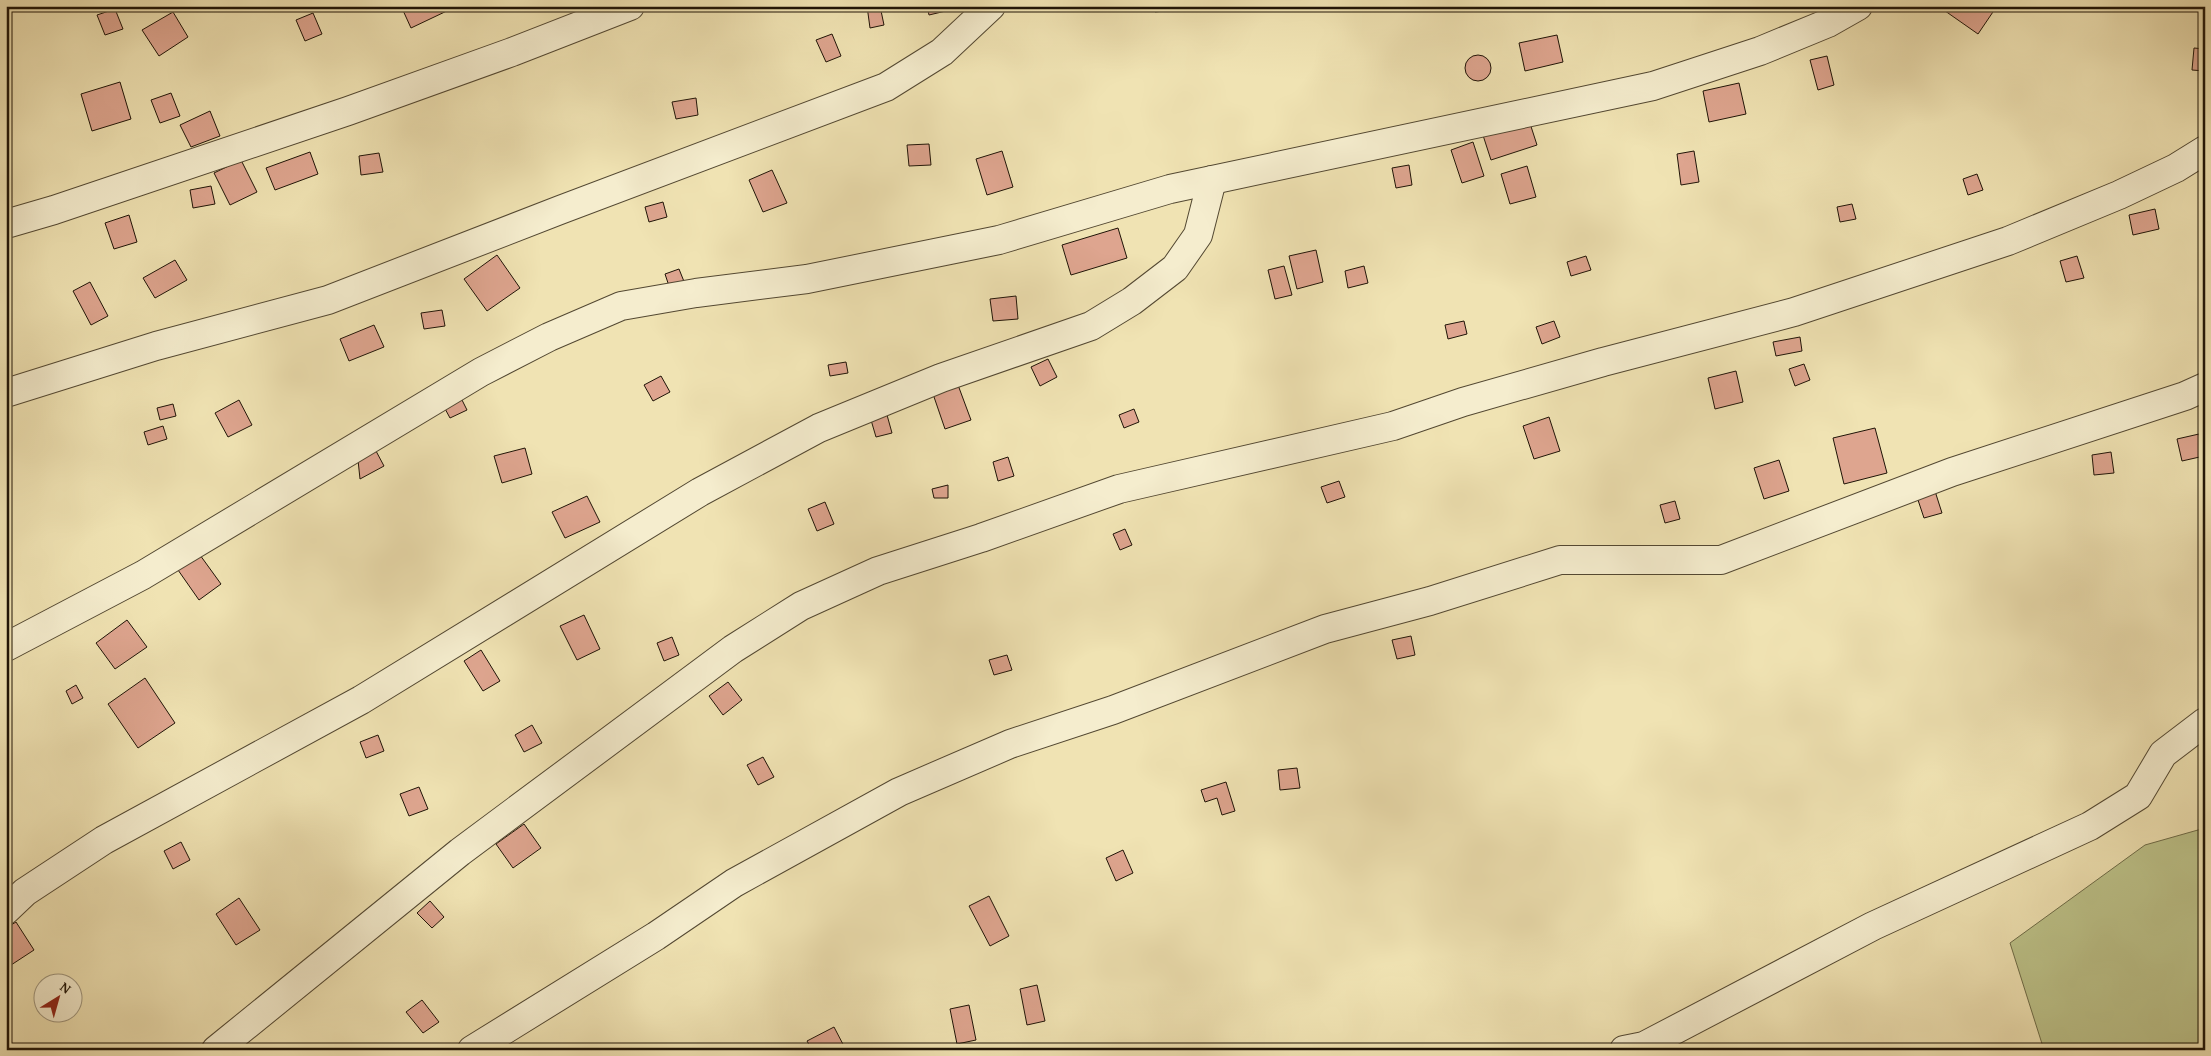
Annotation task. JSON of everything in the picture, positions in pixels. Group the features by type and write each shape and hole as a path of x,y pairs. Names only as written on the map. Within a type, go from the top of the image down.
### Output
{"street":[{"path":"6,224 54,210 348,111 512,52 630,6"},
{"path":"6,393 156,346 328,300 886,87 942,52 991,6"},
{"path":"6,647 143,575 481,372 549,337 621,306 696,293 807,279 1000,240 1170,190 1212,180 1653,86 1760,51 1828,23 1858,6"},
{"path":"216,1050 460,852 717,660 802,606 870,574 1119,489 1393,426 1463,402 1584,367 1794,312 2008,241 2119,195 2176,168 2205,150"},
{"path":"6,910 25,892 104,840 361,700 700,492 819,428 941,378 1091,326 1132,301 1175,268 1198,235 1212,180"},
{"path":"472,1050 656,936 734,883 899,792 1010,744 1113,710 1326,629 1430,600 1560,560 1720,560 1952,472 2185,396 2205,386"},
{"path":"1624,1050 1644,1046 1873,926 2090,826 2138,796 2163,754 2205,722"}],"green space":[{"path":"2205,828 2205,1050 2044,1050 2010,943 2145,845"}],"building":[{"path":"401,6 450,6 451,9 411,28"},
{"path":"867,6 880,6 884,25 870,28"},
{"path":"927,6 949,6 950,10 929,15"},
{"path":"1154,6 1172,6 1172,10 1155,12"},
{"path":"1938,6 1997,6 1978,34"},
{"path":"115,9 123,29 105,35 97,15"},
{"path":"173,12 188,37 159,56 142,30"},
{"path":"313,13 322,34 305,41 296,20"},
{"path":"832,34 841,56 826,62 816,40"},
{"path":"1557,35 1563,62 1525,71 1519,43"},
{"path":"2194,48 2205,49 2205,71 2192,70"},
{"path":"1478,55 1487,59 1491,68 1487,77 1478,81 1469,77 1465,68 1469,59"},
{"path":"1827,56 1834,85 1818,90 1810,60"},
{"path":"120,82 131,119 92,131 81,94"},
{"path":"1739,83 1746,114 1709,122 1703,91"},
{"path":"171,93 180,116 160,123 151,100"},
{"path":"696,98 698,115 676,119 672,102"},
{"path":"210,111 220,136 191,147 180,125"},
{"path":"1526,111 1537,145 1491,160 1480,126"},
{"path":"1473,142 1484,176 1462,183 1451,150"},
{"path":"929,144 931,165 909,166 907,145"},
{"path":"1002,151 1013,187 987,195 976,159"},
{"path":"1694,151 1699,182 1681,185 1677,154"},
{"path":"310,152 318,174 275,190 266,168"},
{"path":"379,153 383,172 361,175 359,156"},
{"path":"241,160 257,192 230,205 214,173"},
{"path":"1409,165 1412,185 1396,188 1392,168"},
{"path":"1527,166 1536,197 1510,204 1501,174"},
{"path":"772,170 787,203 763,212 749,180"},
{"path":"1977,174 1983,190 1968,195 1963,179"},
{"path":"211,186 215,204 193,208 190,190"},
{"path":"663,202 667,217 649,222 645,207"},
{"path":"1852,204 1856,219 1840,222 1837,207"},
{"path":"2155,209 2159,229 2133,235 2129,215"},
{"path":"129,215 137,242 114,249 105,223"},
{"path":"1118,228 1127,258 1071,275 1062,245"},
{"path":"1316,250 1323,282 1297,289 1289,256"},
{"path":"497,255 520,288 487,311 464,279"},
{"path":"1586,256 1591,270 1571,276 1567,262"},
{"path":"2077,256 2084,278 2066,282 2060,261"},
{"path":"175,260 187,280 155,298 143,278"},
{"path":"1284,266 1292,295 1275,299 1268,270"},
{"path":"1364,266 1368,283 1348,288 1345,271"},
{"path":"679,269 685,284 670,289 665,274"},
{"path":"90,282 108,316 91,325 73,291"},
{"path":"1016,296 1018,319 993,321 990,299"},
{"path":"442,310 445,326 424,329 421,313"},
{"path":"1464,321 1467,334 1448,339 1445,325"},
{"path":"1554,321 1560,337 1542,344 1536,327"},
{"path":"374,325 384,347 349,361 340,339"},
{"path":"1800,337 1802,351 1776,356 1773,342"},
{"path":"1048,359 1057,377 1040,386 1031,367"},
{"path":"846,362 848,373 830,376 828,365"},
{"path":"1804,364 1810,380 1795,386 1789,369"},
{"path":"1736,371 1743,402 1715,409 1708,378"},
{"path":"661,376 670,392 653,401 644,385"},
{"path":"958,385 971,420 945,429 933,394"},
{"path":"460,396 467,410 450,418 443,405"},
{"path":"239,400 252,425 228,437 215,413"},
{"path":"173,404 176,416 160,420 157,408"},
{"path":"1134,409 1139,422 1124,428 1119,415"},
{"path":"887,415 892,433 876,437 871,420"},
{"path":"1549,417 1560,451 1534,459 1523,426"},
{"path":"163,426 167,439 148,445 144,432"},
{"path":"1875,428 1887,473 1844,484 1833,438"},
{"path":"2199,434 2204,456 2182,461 2177,439"},
{"path":"525,448 532,474 502,483 494,456"},
{"path":"376,451 384,466 360,479 358,460"},
{"path":"2111,452 2114,473 2094,475 2092,455"},
{"path":"1008,457 1014,476 998,481 993,462"},
{"path":"1779,460 1789,491 1764,499 1754,468"},
{"path":"1339,481 1345,497 1327,503 1321,487"},
{"path":"948,485 948,498 934,498 932,489"},
{"path":"1934,488 1942,513 1924,518 1916,494"},
{"path":"587,496 600,522 565,538 552,512"},
{"path":"1675,501 1680,519 1665,523 1660,505"},
{"path":"825,502 834,524 817,531 808,509"},
{"path":"1125,529 1132,545 1120,550 1113,534"},
{"path":"200,555 221,584 199,600 178,570"},
{"path":"584,615 600,649 577,660 560,626"},
{"path":"127,620 147,647 115,669 96,643"},
{"path":"1411,636 1415,655 1397,659 1392,640"},
{"path":"672,637 679,655 664,661 657,643"},
{"path":"481,650 500,681 483,691 464,661"},
{"path":"1007,655 1012,670 994,675 989,660"},
{"path":"145,678 175,723 138,748 108,704"},
{"path":"728,682 742,700 723,715 709,696"},
{"path":"76,685 83,698 72,704 66,691"},
{"path":"532,725 542,743 524,752 515,735"},
{"path":"378,735 384,751 366,758 360,742"},
{"path":"763,757 774,777 758,785 747,765"},
{"path":"1297,768 1300,788 1280,790 1278,770"},
{"path":"1226,782 1235,811 1222,815 1217,798 1205,802 1201,790"},
{"path":"419,787 428,809 409,816 400,794"},
{"path":"524,824 541,848 513,868 496,844"},
{"path":"181,842 190,860 173,869 164,851"},
{"path":"1123,850 1133,873 1116,881 1106,858"},
{"path":"989,896 1009,936 990,946 969,906"},
{"path":"239,898 260,930 236,945 216,914"},
{"path":"430,901 444,917 432,928 417,913"},
{"path":"16,922 34,950 8,967 6,964 6,928"},
{"path":"1037,985 1045,1021 1027,1025 1020,989"},
{"path":"422,1000 439,1022 423,1033 406,1012"},
{"path":"969,1005 976,1040 957,1044 950,1009"},
{"path":"834,1027 846,1050 812,1050 807,1041"}]}
